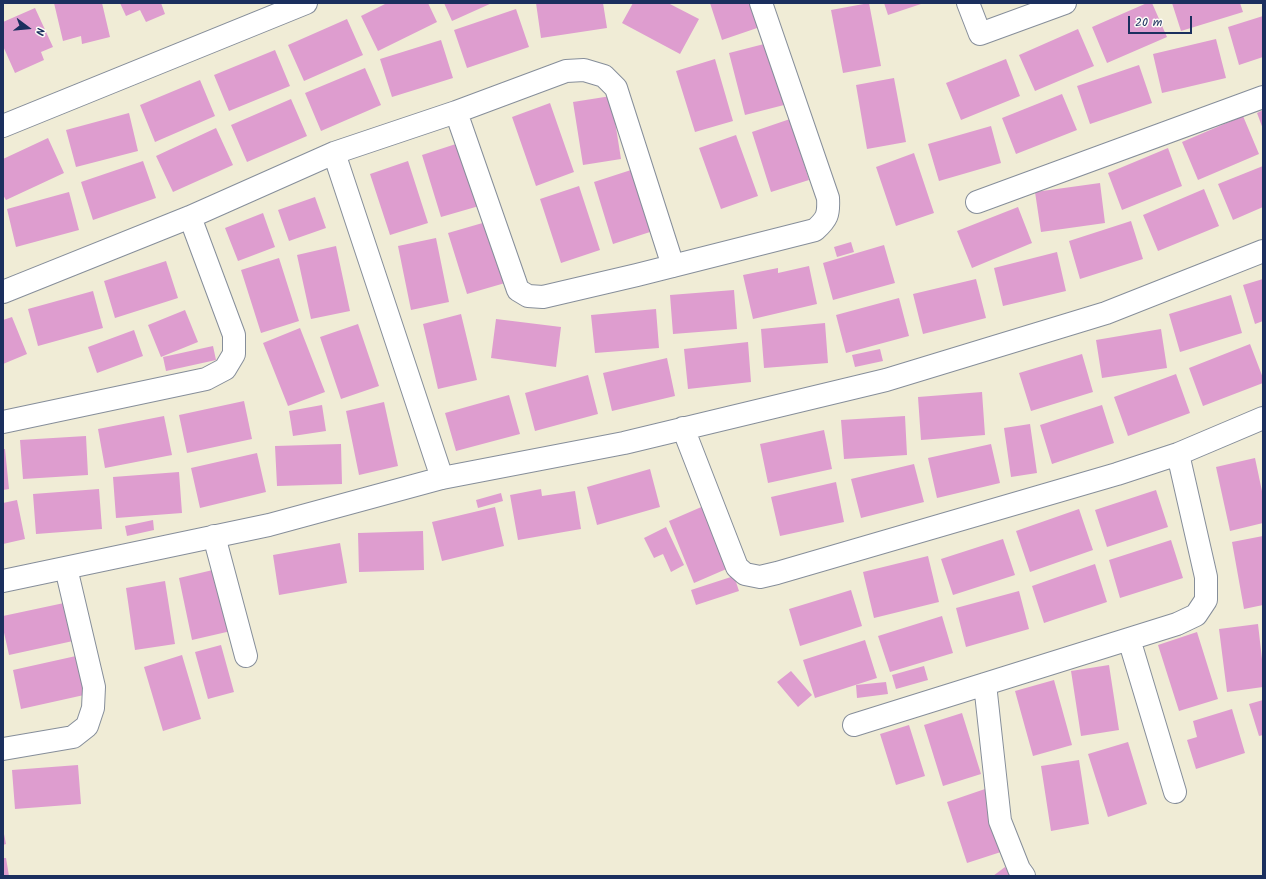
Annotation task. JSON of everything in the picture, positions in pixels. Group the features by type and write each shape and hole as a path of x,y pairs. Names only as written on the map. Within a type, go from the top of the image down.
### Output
{"street":[{"path":"3,126 306,3"},
{"path":"456,112 518,290 528,296 543,297 815,230 824,222 829,212 828,198 761,3"},
{"path":"968,3 980,34 1065,3"},
{"path":"3,292 190,217 334,153 456,112 566,71 584,70 604,76 616,88 673,266"},
{"path":"977,202 1263,96"},
{"path":"334,153 442,478"},
{"path":"3,422 206,379 225,368 234,354 234,335 190,217"},
{"path":"3,581 269,524 442,478 624,443 886,380 1106,313 1263,251"},
{"path":"683,428 737,567 745,574 760,577 1072,487 1178,454 1263,418"},
{"path":"854,725 1178,624 1196,615 1206,600 1206,577 1178,454"},
{"path":"214,536 246,656"},
{"path":"3,749 73,737 87,726 93,708 94,687 66,568"},
{"path":"1129,639 1175,792"},
{"path":"985,684 1000,821 1019,869 1024,876"}],"building":[{"path":"54,3 102,3 110,37 82,44 81,36 63,41"},
{"path":"120,3 161,3 165,14 146,22 140,10 126,16"},
{"path":"387,3 428,3 437,22 378,51 361,16"},
{"path":"444,3 492,3 452,21"},
{"path":"536,3 603,3 607,28 541,38"},
{"path":"633,3 668,3 699,19 680,54 622,23"},
{"path":"710,3 752,3 760,27 722,40"},
{"path":"869,3 881,66 843,73 831,10"},
{"path":"884,3 924,3 888,15"},
{"path":"1147,3 1152,3 1167,37 1107,63 1092,27"},
{"path":"1172,3 1240,3 1243,12 1181,31"},
{"path":"35,8 53,47 41,52 44,60 15,73 3,46 3,22"},
{"path":"516,9 529,47 467,68 454,30"},
{"path":"1263,16 1263,57 1239,65 1228,27"},
{"path":"347,19 363,55 304,81 288,45"},
{"path":"1078,29 1094,66 1035,91 1019,55"},
{"path":"1216,39 1226,78 1162,93 1153,54"},
{"path":"441,40 453,78 392,97 380,59"},
{"path":"768,43 784,105 745,115 729,53"},
{"path":"275,50 290,86 229,111 214,75"},
{"path":"715,59 733,121 695,132 676,71"},
{"path":"1006,59 1020,96 961,120 946,83"},
{"path":"1139,65 1152,103 1090,124 1077,86"},
{"path":"365,68 381,105 321,131 305,93"},
{"path":"894,78 906,142 867,149 856,85"},
{"path":"200,80 215,116 155,142 140,105"},
{"path":"1062,94 1077,130 1016,154 1002,118"},
{"path":"611,96 621,159 583,165 573,102"},
{"path":"291,99 307,136 247,162 231,125"},
{"path":"550,103 574,172 536,186 512,117"},
{"path":"1263,110 1263,129 1257,113"},
{"path":"129,113 138,151 76,167 66,130"},
{"path":"1243,116 1259,154 1198,180 1182,142"},
{"path":"790,119 809,180 771,192 752,132"},
{"path":"991,126 1001,163 939,181 928,144"},
{"path":"216,128 233,165 173,192 156,156"},
{"path":"736,135 758,196 721,209 699,148"},
{"path":"48,138 64,173 6,200 3,195 3,159"},
{"path":"459,143 479,206 441,217 422,155"},
{"path":"1168,148 1182,186 1122,210 1108,173"},
{"path":"914,153 934,213 896,226 876,167"},
{"path":"143,161 156,198 93,220 81,182"},
{"path":"408,161 428,223 390,235 370,174"},
{"path":"1263,166 1263,207 1233,220 1218,184"},
{"path":"631,170 650,232 613,244 594,182"},
{"path":"1100,183 1105,223 1041,232 1035,192"},
{"path":"579,186 600,250 561,263 540,199"},
{"path":"1204,189 1219,226 1158,251 1143,215"},
{"path":"69,192 79,230 16,247 7,209"},
{"path":"315,197 326,228 289,241 278,210"},
{"path":"1018,207 1032,243 972,268 957,231"},
{"path":"263,213 275,247 238,261 225,228"},
{"path":"1131,221 1143,259 1080,279 1069,241"},
{"path":"486,222 505,283 467,294 448,233"},
{"path":"436,238 449,302 411,310 398,246"},
{"path":"851,242 854,252 837,257 834,247"},
{"path":"884,245 895,283 833,300 823,263"},
{"path":"336,246 350,311 311,319 297,255"},
{"path":"1057,252 1066,291 1003,306 994,268"},
{"path":"279,258 299,321 261,333 241,270"},
{"path":"166,261 178,298 115,318 104,281"},
{"path":"809,266 817,304 753,319 743,275 778,268 778,273"},
{"path":"976,279 986,318 923,334 913,294"},
{"path":"1263,279 1263,321 1255,324 1243,285"},
{"path":"734,290 737,329 673,334 670,295"},
{"path":"93,291 103,328 38,346 28,309"},
{"path":"1231,295 1242,333 1180,352 1169,314"},
{"path":"899,298 909,336 846,353 836,315"},
{"path":"656,309 659,348 595,353 591,315"},
{"path":"185,310 198,342 161,357 148,325"},
{"path":"461,314 477,380 438,389 423,324"},
{"path":"12,317 27,354 3,364 3,320"},
{"path":"496,319 561,327 556,367 491,358"},
{"path":"825,323 828,363 764,368 761,329"},
{"path":"358,324 379,386 341,399 320,337"},
{"path":"300,328 325,392 288,406 263,343"},
{"path":"1161,329 1167,368 1102,378 1096,340"},
{"path":"134,330 143,356 97,373 88,347"},
{"path":"748,342 751,382 688,389 684,349"},
{"path":"1250,344 1263,378 1263,383 1203,406 1189,368"},
{"path":"213,346 216,360 166,371 163,357"},
{"path":"880,349 883,361 855,367 852,355"},
{"path":"1082,354 1093,392 1031,411 1019,373"},
{"path":"667,358 675,396 612,411 603,373"},
{"path":"1176,374 1190,413 1128,436 1114,397"},
{"path":"588,375 598,414 535,431 525,393"},
{"path":"982,392 985,435 921,440 918,397"},
{"path":"509,395 520,434 456,451 445,413"},
{"path":"244,401 252,439 187,453 179,415"},
{"path":"384,402 398,466 359,475 346,411"},
{"path":"322,405 326,431 293,436 289,411"},
{"path":"1102,405 1114,443 1052,464 1040,425"},
{"path":"164,416 172,455 105,468 98,429"},
{"path":"905,416 907,455 844,459 841,420"},
{"path":"1030,424 1037,473 1011,477 1004,428"},
{"path":"824,430 832,469 768,483 760,444"},
{"path":"86,436 88,475 23,479 20,440"},
{"path":"341,444 342,484 277,486 275,446"},
{"path":"991,444 1000,483 937,498 928,458"},
{"path":"3,449 5,449 9,489 3,490"},
{"path":"257,453 266,492 200,508 191,468"},
{"path":"1255,458 1263,496 1263,523 1230,531 1216,467"},
{"path":"914,464 924,502 861,518 851,479"},
{"path":"650,469 660,507 597,525 587,487"},
{"path":"179,472 182,513 116,518 113,477"},
{"path":"836,482 844,522 780,536 771,497"},
{"path":"99,489 102,529 36,534 33,494"},
{"path":"541,489 542,496 575,491 581,529 518,540 510,495"},
{"path":"1156,490 1168,527 1107,547 1095,510"},
{"path":"501,493 503,501 478,508 476,500"},
{"path":"17,500 25,539 3,544 3,503"},
{"path":"706,505 731,567 694,583 669,521"},
{"path":"495,507 504,546 442,561 432,522"},
{"path":"1079,509 1093,550 1030,572 1016,531"},
{"path":"153,520 154,530 127,536 125,526"},
{"path":"666,527 684,565 671,572 663,554 654,558 644,538"},
{"path":"423,531 424,570 359,572 358,533"},
{"path":"1263,536 1263,605 1244,609 1232,542"},
{"path":"1003,539 1015,575 953,595 941,559"},
{"path":"1171,540 1183,578 1120,598 1109,560"},
{"path":"340,543 347,583 279,595 273,555"},
{"path":"928,556 939,602 874,618 863,572"},
{"path":"1095,564 1107,602 1044,623 1032,586"},
{"path":"217,569 231,631 192,640 179,578"},
{"path":"734,576 739,591 696,605 691,590"},
{"path":"165,581 175,644 135,650 126,588"},
{"path":"851,590 862,626 800,646 789,609"},
{"path":"1019,591 1029,629 966,647 956,608"},
{"path":"64,603 73,641 9,655 3,628 3,616"},
{"path":"942,616 953,653 890,672 878,636"},
{"path":"1258,624 1263,668 1263,687 1227,692 1219,629"},
{"path":"1197,632 1218,699 1179,711 1158,645"},
{"path":"865,640 877,678 815,698 803,660"},
{"path":"221,645 234,692 208,699 195,652"},
{"path":"182,655 201,719 163,731 144,667"},
{"path":"76,656 84,695 21,709 13,670"},
{"path":"1109,665 1119,730 1081,736 1071,671"},
{"path":"924,666 928,680 896,689 892,675"},
{"path":"791,671 812,695 798,707 777,682"},
{"path":"1054,680 1072,745 1033,756 1015,691"},
{"path":"886,682 888,694 857,698 856,685"},
{"path":"1263,700 1263,735 1259,736 1249,704"},
{"path":"1232,709 1245,753 1196,769 1187,740 1197,737 1193,721"},
{"path":"962,713 981,774 943,786 924,725"},
{"path":"909,725 925,776 896,785 880,734"},
{"path":"1128,742 1147,804 1108,817 1088,754"},
{"path":"1079,760 1089,824 1051,831 1041,766"},
{"path":"78,765 81,804 15,809 12,770"},
{"path":"985,789 1004,851 967,863 947,802"},
{"path":"3,829 6,844 3,845"},
{"path":"3,858 6,858 9,876 3,876"},
{"path":"1005,867 1012,876 993,876"}]}
